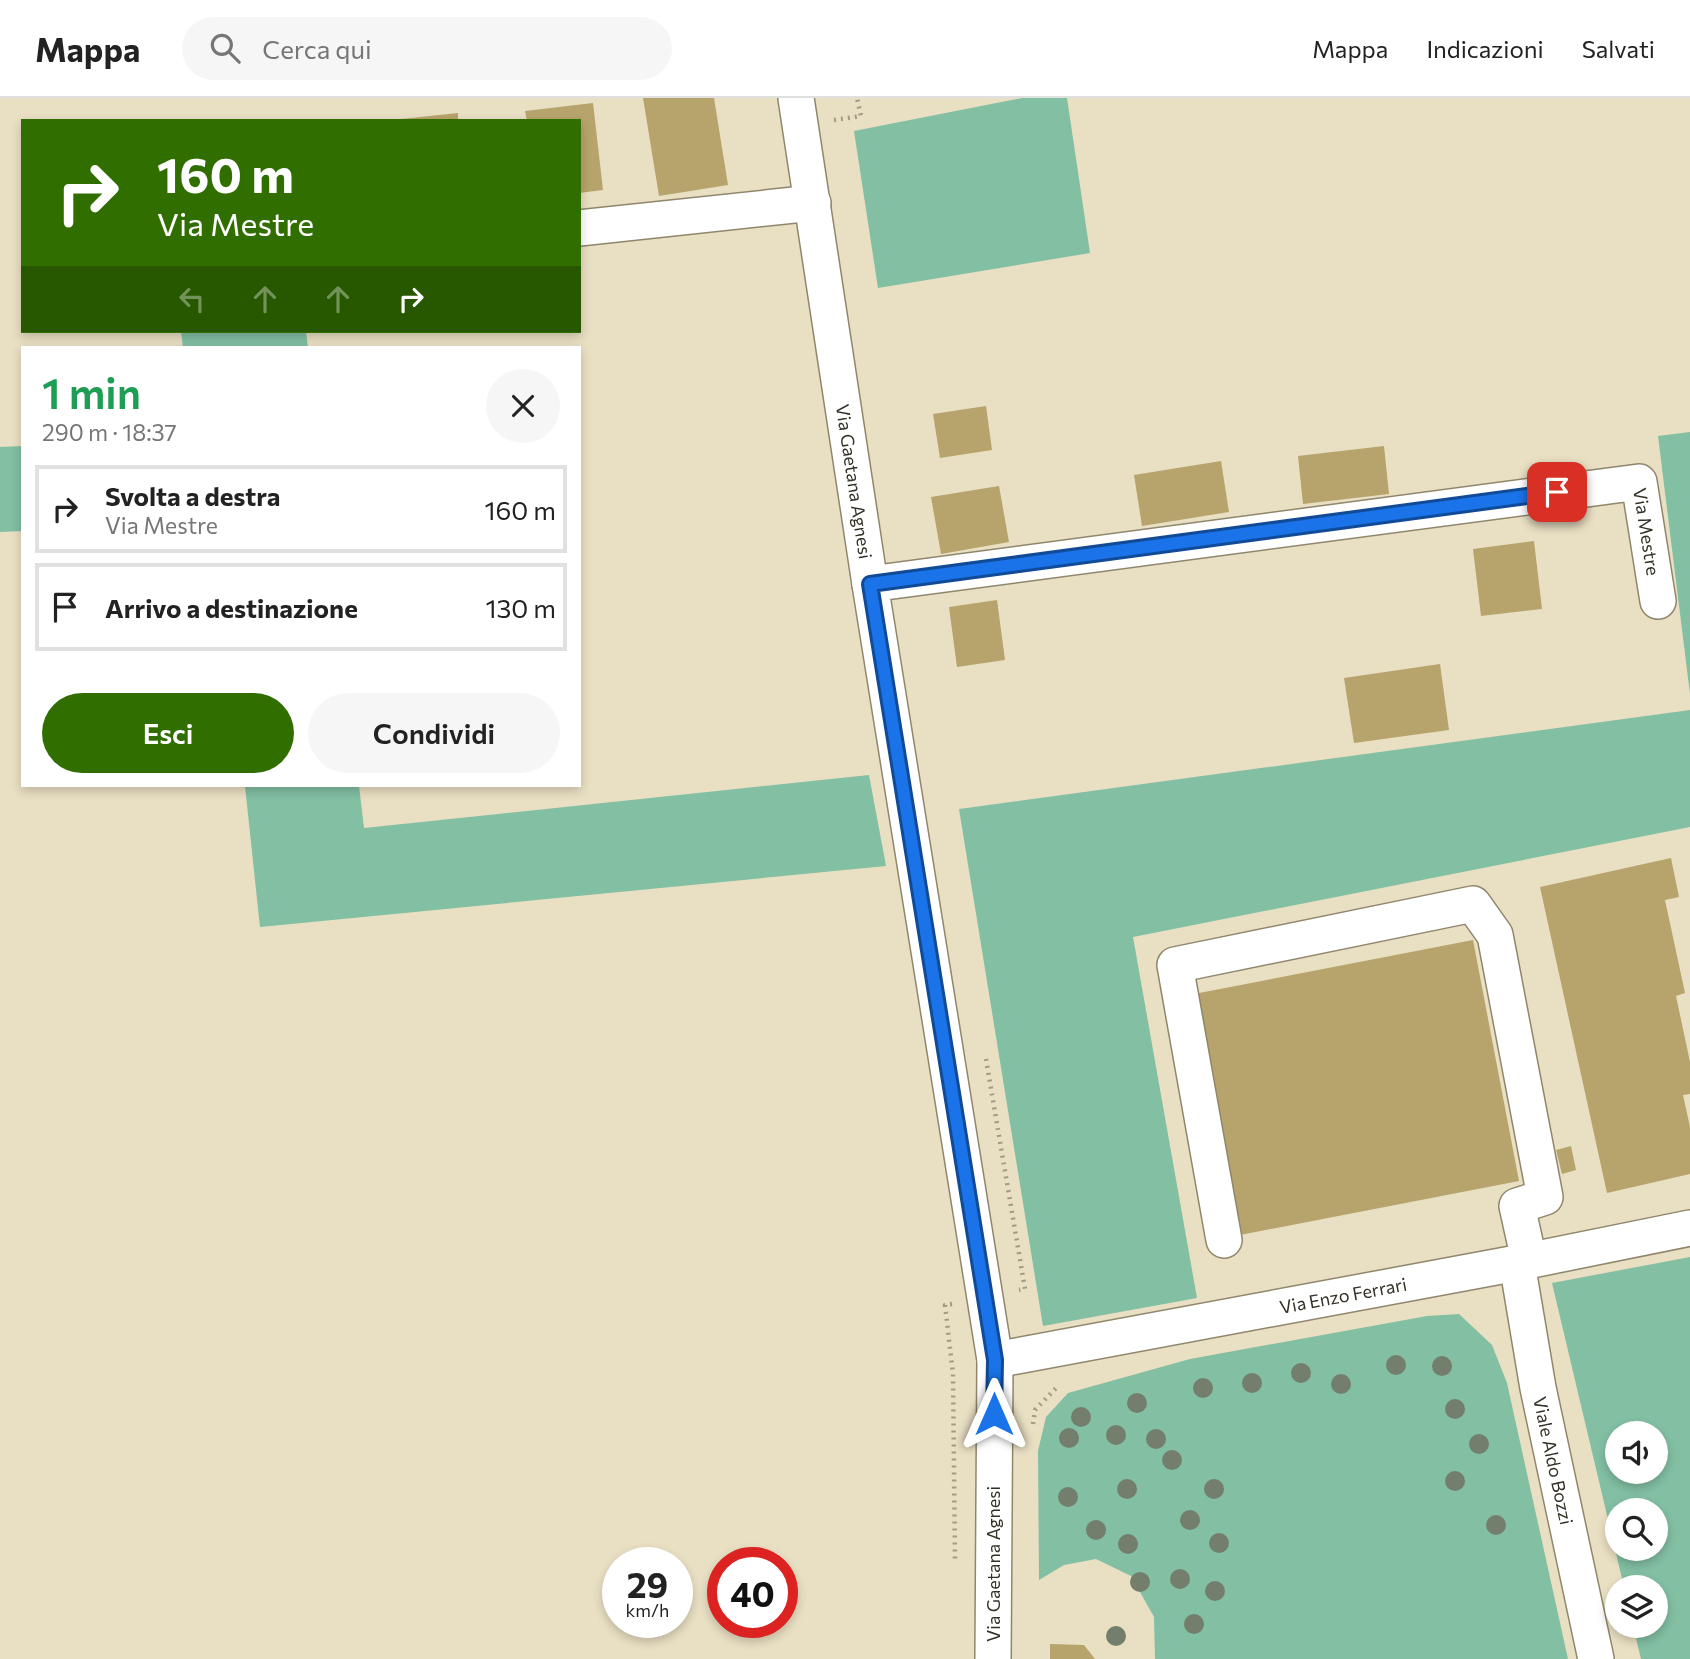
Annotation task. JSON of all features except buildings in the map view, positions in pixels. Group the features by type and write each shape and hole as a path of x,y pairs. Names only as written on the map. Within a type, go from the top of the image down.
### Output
{"street":[{"name":"Via Gaetana Agnesi","path":"801,99 813,203 870,584 995,1360 993,1659"},
{"path":"581,228 813,203"},
{"name":"Via Mestre","path":"870,584 1639,482 1658,601"},
{"name":"Viale Aldo Bozzi","path":"1224,1240 1175,965 1473,904 1496,935 1545,1197 1517,1206 1523,1261 1538,1388 1596,1659"},
{"name":"Via Enzo Ferrari","path":"995,1360 1690,1228"}],"path":[{"path":"1031,1433 1035,1409 1059,1384"}],"green space":[{"path":"1022,98 1067,98 1090,253 878,288 854,131"},
{"path":"181,333 306,333 308,346 183,346"},
{"path":"1690,432 1690,694 1658,436"},
{"path":"21,446 21,531 0,532 0,447"},
{"path":"1690,710 1690,827 1133,937 1197,1298 1043,1326 959,809"},
{"path":"869,775 886,866 260,927 245,787 359,787 364,828"},
{"path":"1690,1257 1690,1659 1641,1659 1636,1638 1668,1638 1668,1575 1621,1575 1618,1561 1668,1561 1668,1498 1605,1498 1605,1507 1552,1283"},
{"path":"1459,1314 1492,1345 1507,1383 1568,1659 1155,1659 1154,1617 1131,1576 1096,1559 1064,1565 1039,1580 1038,1451 1046,1417 1068,1393 1190,1359 1427,1316"}],"route":[{"path":"994,1414 995,1360 870,584 1557,492"}]}
